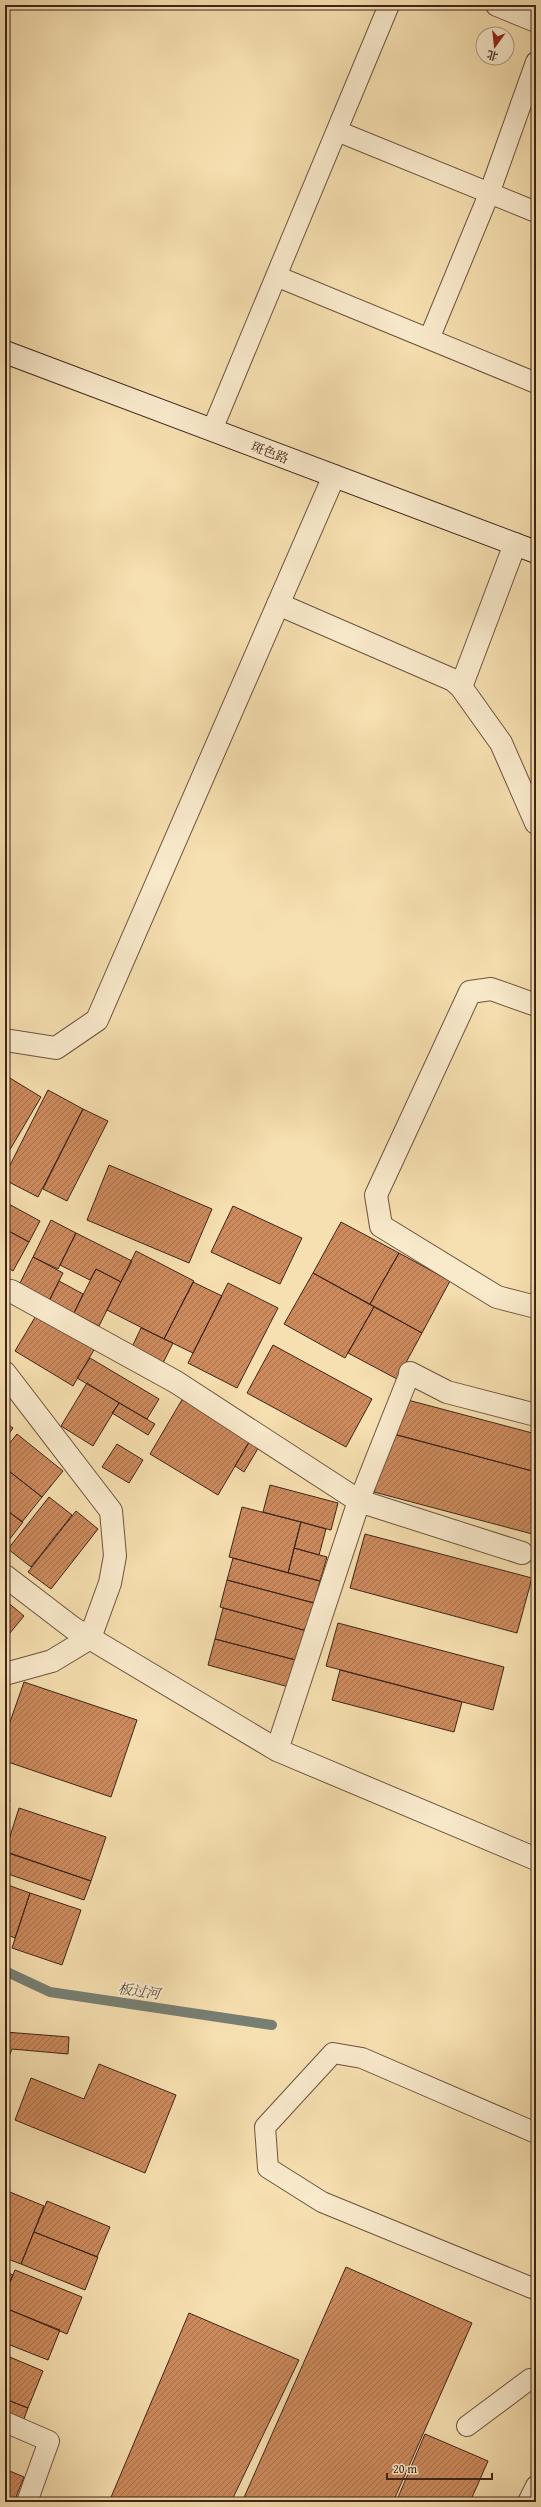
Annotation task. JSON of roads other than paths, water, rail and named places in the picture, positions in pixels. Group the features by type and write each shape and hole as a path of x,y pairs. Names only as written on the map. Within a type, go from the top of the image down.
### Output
{"street":[{"path":"497,5 536,21"},
{"name":"斑色路","path":"5,352 536,552"},
{"path":"5,1040 56,1048 97,1020 334,476"},
{"path":"461,687 515,544"},
{"path":"278,604 453,680 461,687 501,743 536,823"},
{"path":"536,1006 491,989 470,992 376,1195 381,1226 497,1297 536,1307"},
{"path":"5,1293 11,1291 176,1382 359,1500 522,1553"},
{"path":"410,1373 447,1392 536,1415"},
{"path":"5,1374 111,1510 114,1556 110,1583 90,1638 52,1661 5,1674"},
{"path":"278,1750 359,1500"},
{"path":"5,1576 73,1628 278,1750 536,1858"}],"lane":[{"path":"212,430 389,5"},
{"path":"429,339 489,194 536,62"},
{"path":"337,131 536,212"},
{"path":"276,276 536,383"},
{"path":"359,1500 410,1373"},
{"path":"535,2293 322,2202 268,2168 264,2127 333,2053 362,2058 536,2133"},
{"path":"467,2426 530,2380 536,2380"},
{"path":"5,2422 50,2441 27,2502"},
{"path":"528,2502 536,2486"}],"waterway":[{"name":"板过河","path":"5,1971 50,1992 272,2025"}]}
